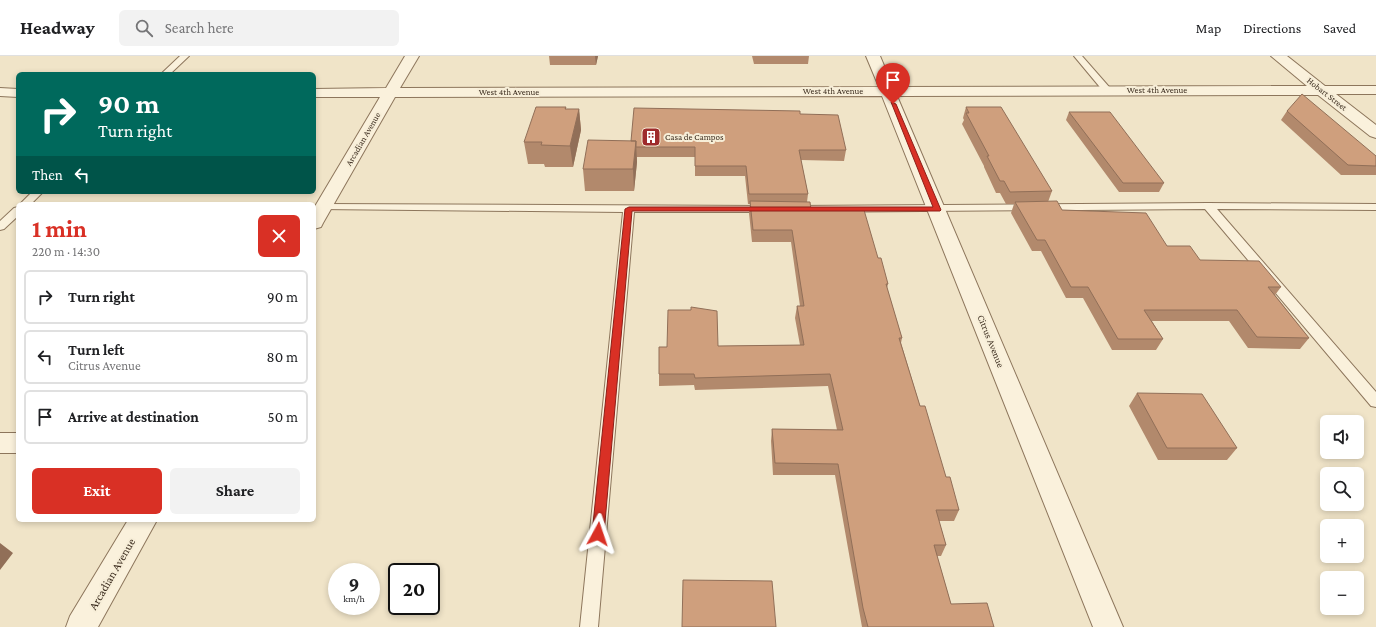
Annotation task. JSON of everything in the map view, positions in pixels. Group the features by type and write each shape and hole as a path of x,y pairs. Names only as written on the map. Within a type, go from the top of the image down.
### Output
{"street":[{"name":"Arcadian Avenue","path":"316,219 412,56"},
{"name":"Citrus Avenue","path":"873,56 1108,627"},
{"name":"Hobart Street","path":"1278,56 1376,132"},
{"name":"West 4th Avenue","path":"316,93 887,90 1376,90"},
{"path":"0,92 16,93"},
{"path":"0,443 16,443"},
{"name":"Arcadian Avenue","path":"81,627 142,522"}],"lane":[{"path":"167,72 185,56"},
{"path":"1078,56 1107,90"},
{"path":"27,202 36,194"},
{"path":"1208,206 1376,402"},
{"path":"323,207 937,210 1208,206 1376,207"},
{"path":"589,627 629,209"},
{"path":"0,227 16,212"}],"building":[{"path":"1302,94 1376,156 1376,166 1348,165 1287,111"},
{"path":"536,107 566,107 565,109 579,109 570,146 541,145 542,142 524,142"},
{"path":"966,107 1001,107 1052,191 1010,192 1004,181 1000,181 987,156 989,156 966,113 969,113"},
{"path":"634,108 800,111 800,114 838,115 846,150 799,150 808,194 749,194 746,166 695,166 695,147 636,147 636,141 631,141"},
{"path":"1069,112 1110,112 1164,183 1123,183"},
{"path":"588,140 636,141 633,169 583,169"},
{"path":"750,201 810,202 811,210 864,210 878,258 881,258 888,284 886,284 902,338 899,338 920,406 925,406 946,477 950,477 959,510 936,510 946,545 934,545 951,604 987,603 994,627 868,627 863,608 838,464 775,463 772,429 843,430 830,374 695,378 694,374 659,374 659,347 667,347 668,310 691,310 691,307 717,311 718,346 804,345 797,306 804,306 792,230 753,230"},
{"path":"1057,201 1062,210 1146,213 1167,246 1190,246 1200,260 1259,261 1281,287 1268,287 1309,338 1257,337 1237,310 1144,310 1163,339 1118,339 1088,287 1071,287 1045,240 1037,240 1015,202"},
{"path":"1137,393 1202,394 1237,448 1167,448"},
{"path":"683,580 772,581 776,627 682,627"}],"place":[{"name":"Casa de Campos","path":"651,137"}],"route":[{"path":"598,534 629,209 937,210 893,104"}]}
